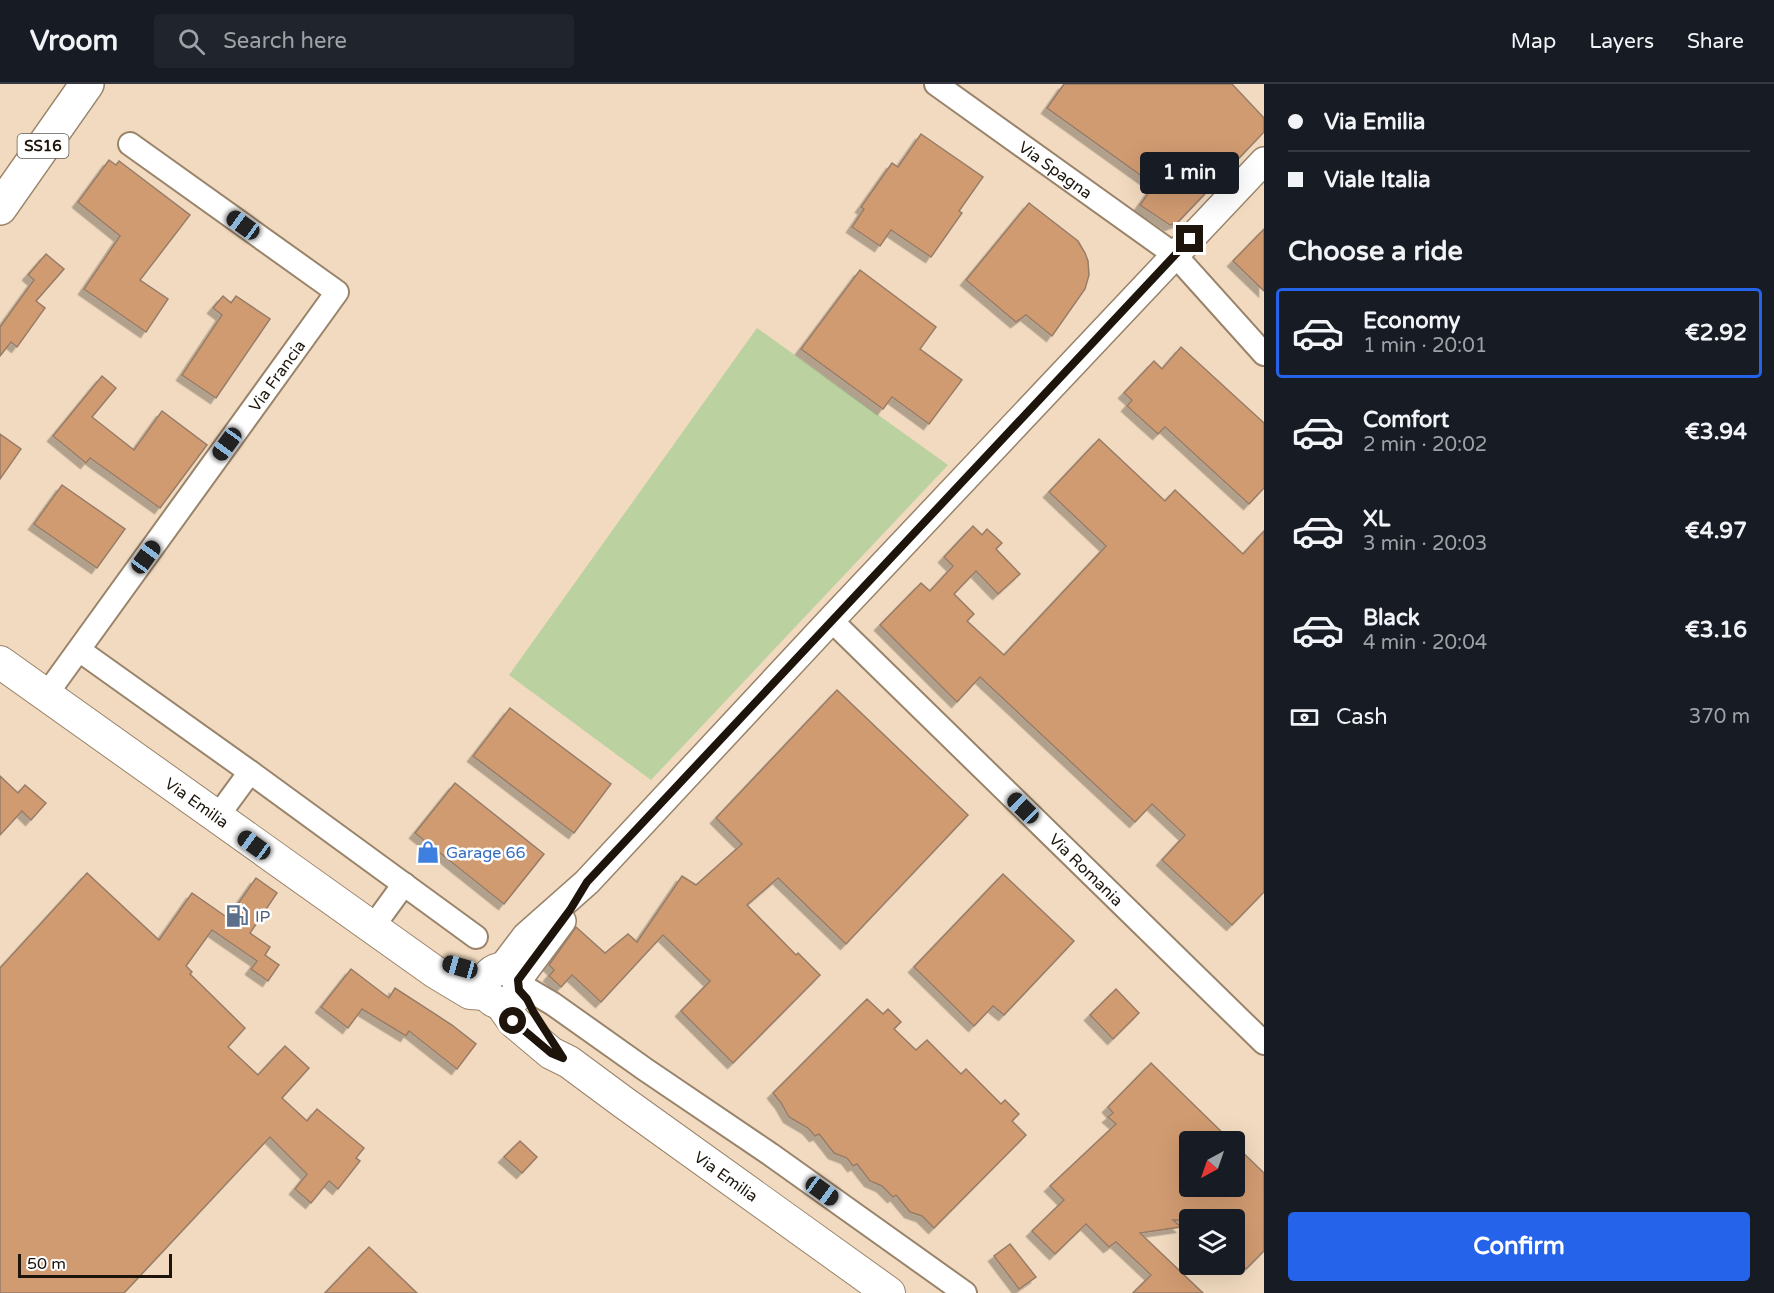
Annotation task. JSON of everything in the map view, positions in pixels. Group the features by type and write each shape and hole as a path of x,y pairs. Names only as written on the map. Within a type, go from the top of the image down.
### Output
{"main road":[{"name":"SS16","path":"0,208 87,84"},
{"name":"Via Emilia","path":"0,662 435,972 470,993 505,985 513,1021 551,1053 563,1058 889,1293"}],"street":[{"name":"Via Spagna","path":"936,84 1175,255 1264,354"},
{"name":"Via Francia","path":"46,695 337,292 130,144"},
{"path":"965,1293 770,1154 553,1004 505,985 570,910 587,882 1264,161"},
{"name":"Via Romania","path":"831,620 1264,1043"},
{"path":"79,650 476,937"},
{"path":"217,818 249,772"},
{"path":"372,928 404,884"},
{"path":"622,1102 646,1070"}],"green space":[{"path":"757,328 948,465 651,780 509,675"}],"building":[{"path":"1064,84 1232,84 1264,118 1264,132 1178,222 1170,225 1140,205 1154,185 1047,108"},
{"path":"921,134 983,177 959,211 962,213 931,257 891,230 880,246 852,227 864,209 861,207 892,163 898,167"},
{"path":"109,160 116,165 119,161 190,215 140,280 168,299 146,332 84,289 120,236 78,202"},
{"path":"1029,203 1078,241 1088,261 1089,275 1085,289 1052,336 1026,315 1016,322 966,280"},
{"path":"1264,229 1264,291 1233,261"},
{"path":"46,254 64,269 36,301 45,308 17,347 11,342 0,356 0,327 34,280 28,275"},
{"path":"860,270 936,327 920,349 962,380 929,424 892,397 883,409 801,349"},
{"path":"223,296 231,303 236,296 270,319 216,398 182,375 222,315 213,308"},
{"path":"1181,347 1264,423 1264,488 1249,504 1165,427 1158,434 1127,406 1132,400 1124,393 1154,361 1162,369"},
{"path":"102,376 116,388 92,417 134,450 162,411 207,445 160,508 90,458 86,463 53,436"},
{"path":"0,434 21,449 0,479"},
{"path":"1099,439 1165,501 1175,490 1243,554 1264,531 1264,892 1232,925 1162,860 1185,835 1152,804 1135,822 980,677 957,702 880,625 921,583 930,591 953,566 944,557 973,526 982,535 987,529 1002,543 996,549 1020,574 998,594 976,571 954,594 974,614 967,621 1004,655 1106,546 1049,492"},
{"path":"62,485 125,529 97,568 34,524"},
{"path":"837,690 968,815 846,944 778,878 747,905 796,955 798,953 820,975 733,1063 681,1011 710,981 663,935 601,1002 572,975 561,987 549,976 554,970 549,965 576,927 605,953 628,934 637,942 682,876 696,885 742,844 716,818"},
{"path":"510,708 611,784 574,833 473,756"},
{"path":"0,776 18,793 25,785 46,803 31,820 22,811 0,835"},
{"path":"455,783 544,854 504,904 415,833"},
{"path":"87,873 159,940 192,893 228,918 256,878 277,893 250,933 270,947 265,955 279,965 268,981 251,969 257,961 212,930 186,966 192,972 190,974 245,1028 228,1047 258,1075 285,1046 309,1068 282,1098 307,1121 317,1109 364,1148 356,1158 360,1161 338,1189 329,1181 311,1203 295,1189 307,1174 270,1137 124,1293 0,1293 0,968"},
{"path":"1003,874 1074,941 1004,1015 993,1006 974,1026 914,967"},
{"path":"351,969 389,998 395,988 452,1025 476,1044 457,1069 409,1031 406,1036 362,1009 348,1028 321,1007"},
{"path":"1116,989 1139,1013 1113,1039 1090,1015"},
{"path":"867,999 883,1014 888,1009 901,1022 894,1029 916,1050 927,1040 961,1074 966,1069 1001,1104 1005,1100 1019,1114 1012,1121 1026,1135 934,1228 922,1216 910,1212 896,1195 893,1197 882,1186 870,1181 857,1164 853,1166 847,1158 834,1153 819,1134 815,1136 808,1128 789,1117 773,1093"},
{"path":"1151,1063 1221,1131 1179,1131 1179,1197 1245,1197 1245,1155 1264,1173 1264,1251 1246,1269 1245,1209 1179,1209 1179,1220 1173,1220 1179,1227 1140,1233 1179,1270 1179,1275 1184,1275 1203,1293 1133,1293 1151,1275 1116,1242 1109,1247 1086,1224 1055,1254 1032,1231 1064,1200 1050,1186 1116,1124 1108,1117 1113,1113 1108,1107"},
{"path":"520,1141 537,1157 522,1173 504,1157"},
{"path":"1010,1244 1036,1277 1019,1289 994,1256"},
{"path":"369,1247 417,1293 325,1293"}],"place":[{"name":"Garage 66","path":"428,852"},
{"name":"IP","path":"237,916"}],"route":[{"path":"513,1021 551,1053 563,1058 527,999 519,990 518,980 570,910 587,882 1190,239"}]}
